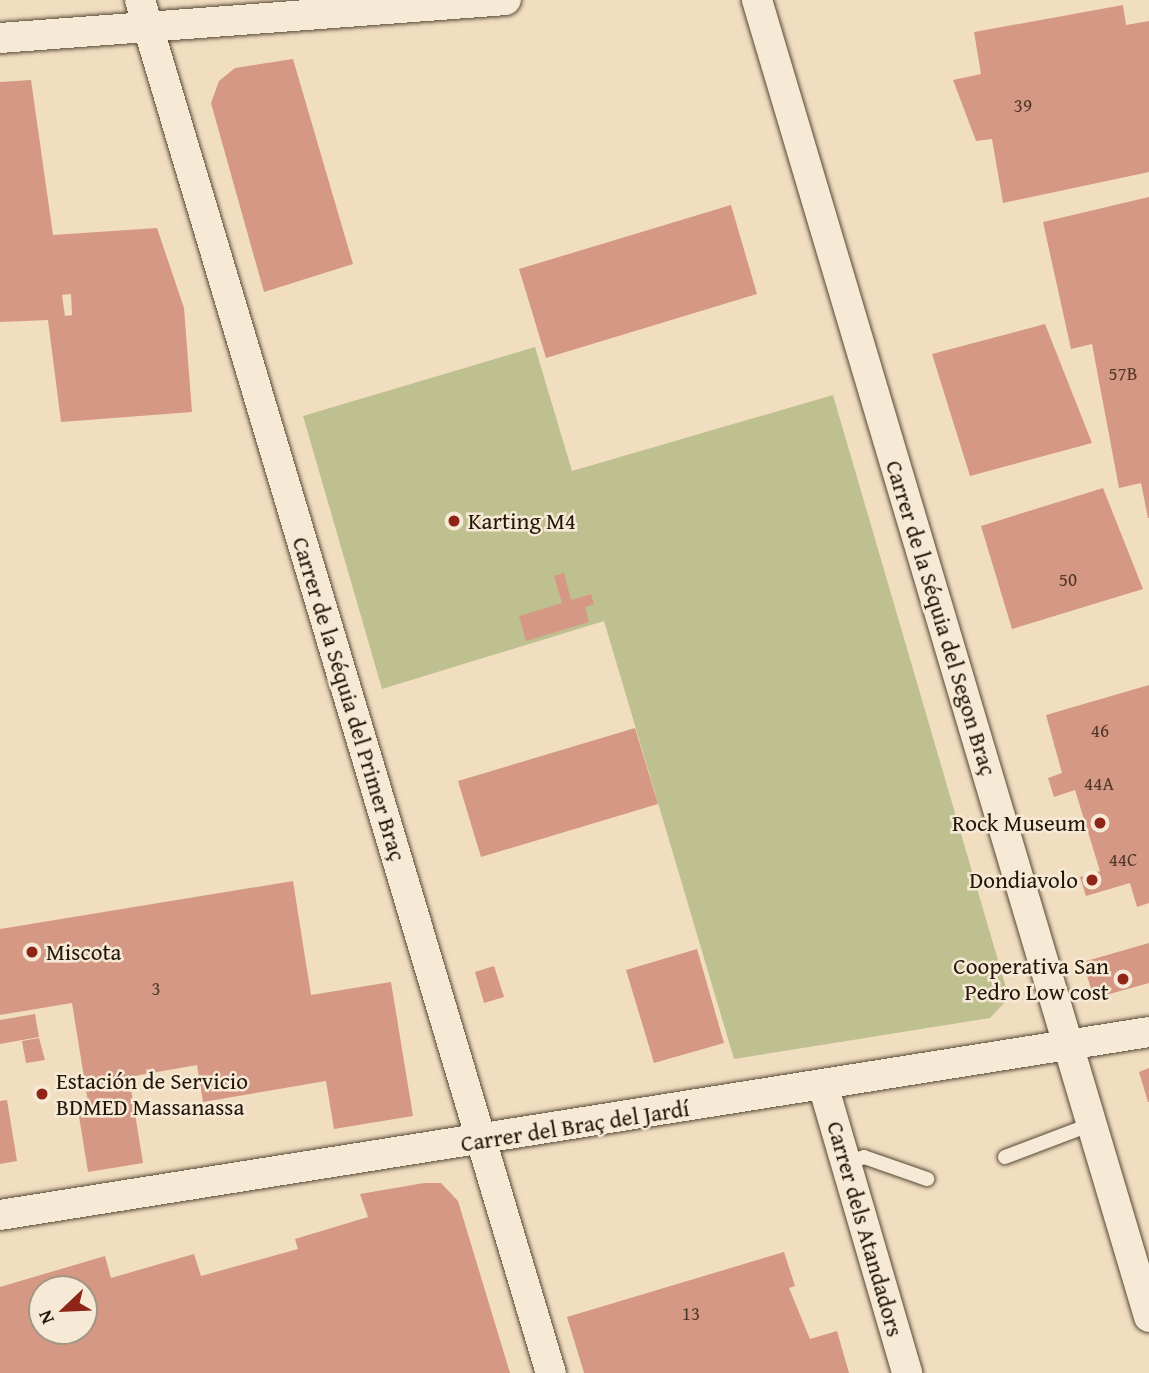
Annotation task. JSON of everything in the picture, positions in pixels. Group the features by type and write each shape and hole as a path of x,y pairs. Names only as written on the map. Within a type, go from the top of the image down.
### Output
{"street":[{"path":"0,38 143,12 506,0"},
{"name":"Carrer de la Séquia del Segon Braç","path":"757,0 1149,1317"},
{"name":"Carrer de la Séquia del Primer Braç","path":"143,12 551,1373"},
{"name":"Carrer del Braç del Jardí","path":"0,1215 483,1141 1149,1032"},
{"name":"Carrer dels Atandadors","path":"823,1085 907,1373"}],"lane":[{"path":"1005,1157 1092,1124"},
{"path":"846,1163 864,1157 928,1180"}],"green space":[{"path":"535,347 572,471 833,395 1009,998 990,1018 734,1059 604,621 382,689 303,416"}],"building":[{"path":"1123,5 1126,25 1149,21 1149,172 1003,203 992,139 976,141 953,80 981,74 974,32"},
{"path":"293,59 353,264 264,292 211,103 219,81 235,68"},
{"path":"31,80 53,235 157,228 184,308 192,412 61,422 48,320 0,322 0,82","holes":["71,294 72,315 65,316 62,295"]},
{"path":"1149,197 1148,518 1141,483 1119,488 1092,344 1071,349 1043,222"},
{"path":"731,205 757,294 546,358 519,269"},
{"path":"1045,324 1092,443 970,476 932,354"},
{"path":"1103,488 1143,589 1012,629 981,526"},
{"path":"564,573 571,600 591,594 594,604 585,607 589,622 526,641 519,616 562,603 554,576"},
{"path":"1149,685 1149,903 1137,907 1130,883 1086,896 1080,877 1100,871 1075,790 1054,797 1048,778 1062,773 1046,715"},
{"path":"635,728 658,804 481,857 458,781"},
{"path":"293,881 311,995 391,982 413,1116 334,1129 326,1081 203,1102 197,1065 129,1077 143,1163 88,1172 77,1104 88,1102 72,1003 0,1015 0,929"},
{"path":"1149,943 1149,983 1099,997 1091,989 1083,962"},
{"path":"697,949 724,1043 654,1063 626,970"},
{"path":"494,966 504,997 484,1003 475,972"},
{"path":"35,1014 39,1037 0,1044 0,1020"},
{"path":"39,1038 45,1060 26,1063 22,1041"},
{"path":"1149,1068 1149,1102 1148,1102 1139,1072"},
{"path":"7,1100 17,1161 0,1164 0,1101"},
{"path":"424,1183 441,1183 458,1201 510,1373 0,1373 0,1287 28,1279 28,1345 98,1345 98,1275 41,1275 105,1256 111,1278 194,1254 201,1276 298,1249 295,1239 368,1217 360,1194"},
{"path":"784,1252 795,1286 789,1288 810,1339 837,1331 849,1373 584,1373 567,1317"}],"place":[{"name":"Karting M4","path":"454,521"},
{"name":"Rock Museum","path":"1100,823"},
{"name":"Dondiavolo","path":"1092,880"},
{"name":"Miscota","path":"32,952"},
{"name":"Cooperativa San Pedro Low cost","path":"1123,979"},
{"name":"Estación de Servicio BDMED Massanassa","path":"42,1094"}]}
